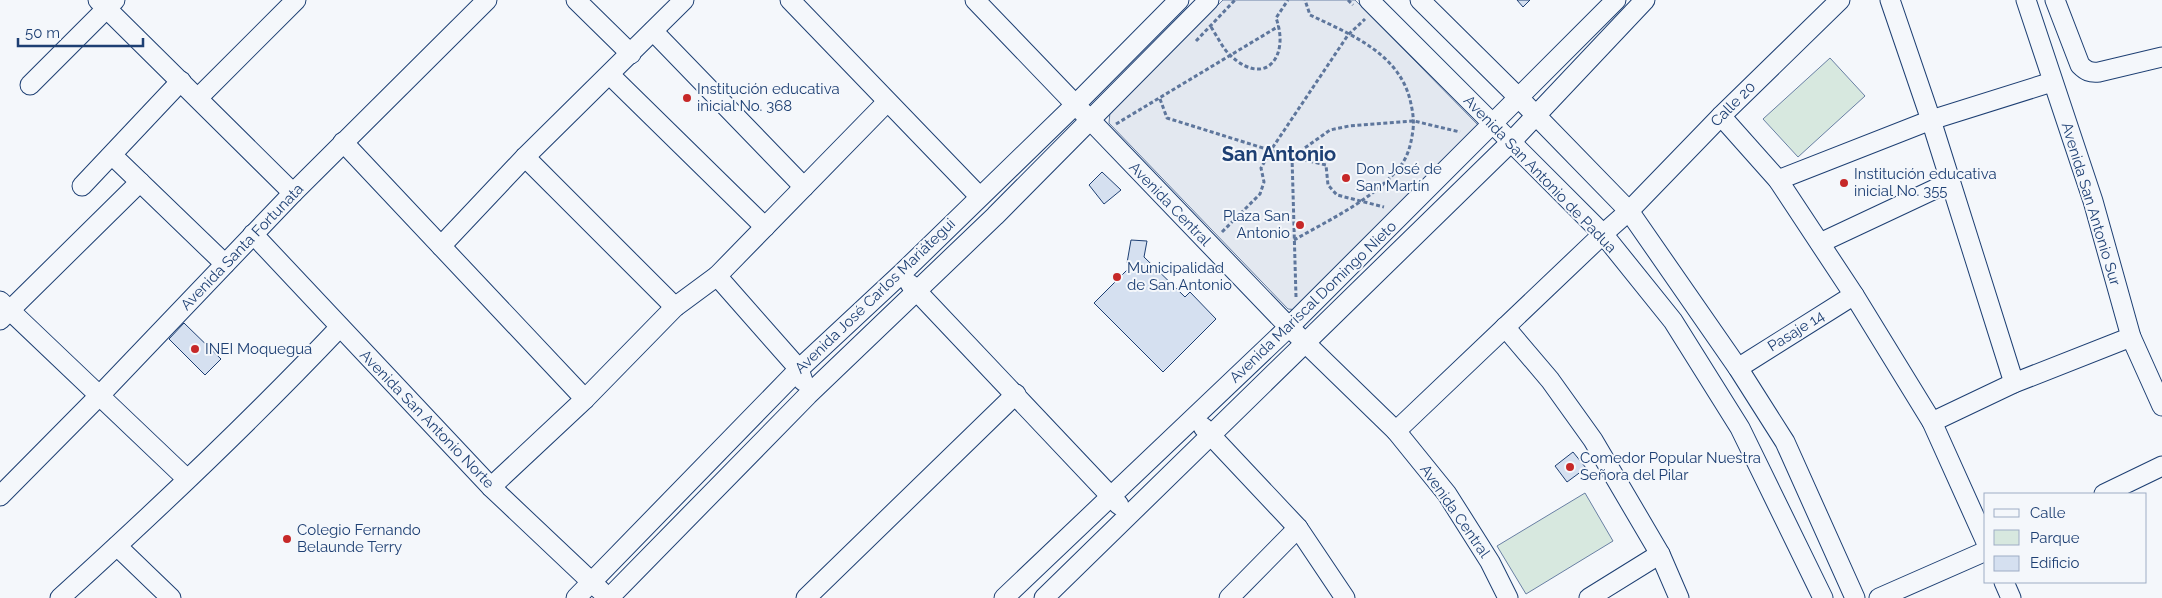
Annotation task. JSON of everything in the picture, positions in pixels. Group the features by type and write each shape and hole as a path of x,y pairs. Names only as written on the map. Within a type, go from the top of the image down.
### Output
{"street":[{"path":"198,98 296,0"},
{"name":"Avenida Santa Fortunata","path":"0,496 100,395 343,142 487,0"},
{"path":"576,0 631,54"},
{"path":"441,246 525,157 684,0"},
{"path":"790,0 979,196"},
{"name":"Avenida José Carlos Mariátegui","path":"576,598 798,369 901,274 979,196 1075,105 1179,0"},
{"name":"Avenida José Carlos Mariátegui","path":"608,598 808,395 917,292 1209,0"},
{"path":"1420,0 1629,211 1738,368 1785,442 1855,598"},
{"name":"Avenida Mariscal Domingo Nieto","path":"1014,594 1151,458 1289,327 1616,0"},
{"name":"Avenida Mariscal Domingo Nieto","path":"1044,598 1510,143 1645,0"},
{"name":"Calle 20","path":"1396,431 1629,211 1721,116 1840,0"},
{"path":"1890,0 1931,120 2014,383"},
{"name":"Avenida San Antonio Sur","path":"2026,0 2093,200 2132,337 2162,406"},
{"path":"2055,0 2080,65 2090,73 2162,57"},
{"name":"Avenida Central","path":"980,2 1089,120 1289,327 1396,431 1447,494 1490,562 1508,598"},
{"path":"30,85 106,3 293,193"},
{"name":"Avenida San Antonio de Padua","path":"1362,9 1493,125 1603,234 1673,321 1740,428 1823,598"},
{"path":"653,31 804,187"},
{"path":"610,75 765,227"},
{"path":"82,186 181,81"},
{"path":"1778,180 1931,120 2052,82"},
{"path":"491,486 585,399 675,307 717,276 888,102"},
{"path":"1721,116 1778,180 1854,295 1932,422 1984,538"},
{"path":"343,142 585,399"},
{"path":"112,155 225,264"},
{"path":"525,157 675,307"},
{"path":"140,182 3,311 100,395 187,479"},
{"path":"1820,243 1950,182"},
{"name":"Avenida San Antonio Norte","path":"253,234 491,486 608,598"},
{"path":"901,274 1016,394 1128,516"},
{"path":"717,276 798,369 808,395"},
{"name":"Pasaje 14","path":"1738,368 1854,295"},
{"path":"60,598 187,479 294,375 340,327"},
{"path":"1506,327 1550,380 1593,440 1660,554 1679,598"},
{"path":"1932,422 2014,383 2132,337"},
{"path":"806,598 1016,394"},
{"path":"1193,418 1298,528 1345,598"},
{"path":"1151,458 1168,477"},
{"path":"2106,493 2162,466"},
{"path":"1229,598 1298,528"},
{"path":"117,546 171,598"},
{"path":"1879,598 1984,552"},
{"path":"1589,598 1660,554"},
{"path":"2004,583 2011,598"}],"path":[{"path":"1211,26 1230,56 1249,68 1262,69 1274,63 1280,52 1279,26 1276,18 1288,0"},
{"path":"1294,240 1361,202 1399,169 1410,148 1414,121 1408,88 1393,65 1376,50 1310,15 1305,0"},
{"path":"1348,0 1362,9 1372,25"},
{"path":"1221,233 1260,194 1264,182 1261,168 1348,35 1362,9"},
{"path":"1122,132 1115,125 1279,26"},
{"path":"1160,99 1166,118 1292,157 1326,165 1328,185 1336,195 1386,208"},
{"path":"1292,157 1330,130 1349,126 1414,121 1468,134"},
{"path":"1292,157 1296,303"},
{"path":"1215,226 1228,240"}],"green space":[{"path":"1830,58 1865,96 1798,157 1763,119"},
{"path":"1585,493 1613,541 1526,594 1497,546"}],"shaded area":[{"name":"Plaza San Antonio","path":"1223,0 1355,0 1480,127 1308,311 1288,309 1109,123 1110,112"}],"building":[{"path":"1517,0 1530,0 1523,7"},
{"path":"1102,172 1121,190 1104,204 1089,185"},
{"path":"1131,240 1147,241 1144,257 1185,297 1190,292 1216,319 1163,372 1094,303 1132,265 1127,263"},
{"name":"INEI Moquegua","path":"184,323 221,359 205,375 169,339"},
{"name":"Comedor Popular Nuestra Señora del Pilar","path":"1573,452 1586,468 1567,482 1555,466"}],"place":[{"name":"Institución educativa inicial No. 368","path":"687,98"},
{"name":"Don José de San Martín","path":"1346,178"},
{"name":"Institución educativa inicial No. 355","path":"1844,183"},
{"name":"Plaza San Antonio","path":"1300,225"},
{"name":"Municipalidad de San Antonio","path":"1117,277"},
{"name":"INEI Moquegua","path":"195,349"},
{"name":"Comedor Popular Nuestra Señora del Pilar","path":"1570,467"},
{"name":"Colegio Fernando Belaunde Terry","path":"287,539"}],"district":[{"name":"San Antonio","path":"1279,154"}]}
